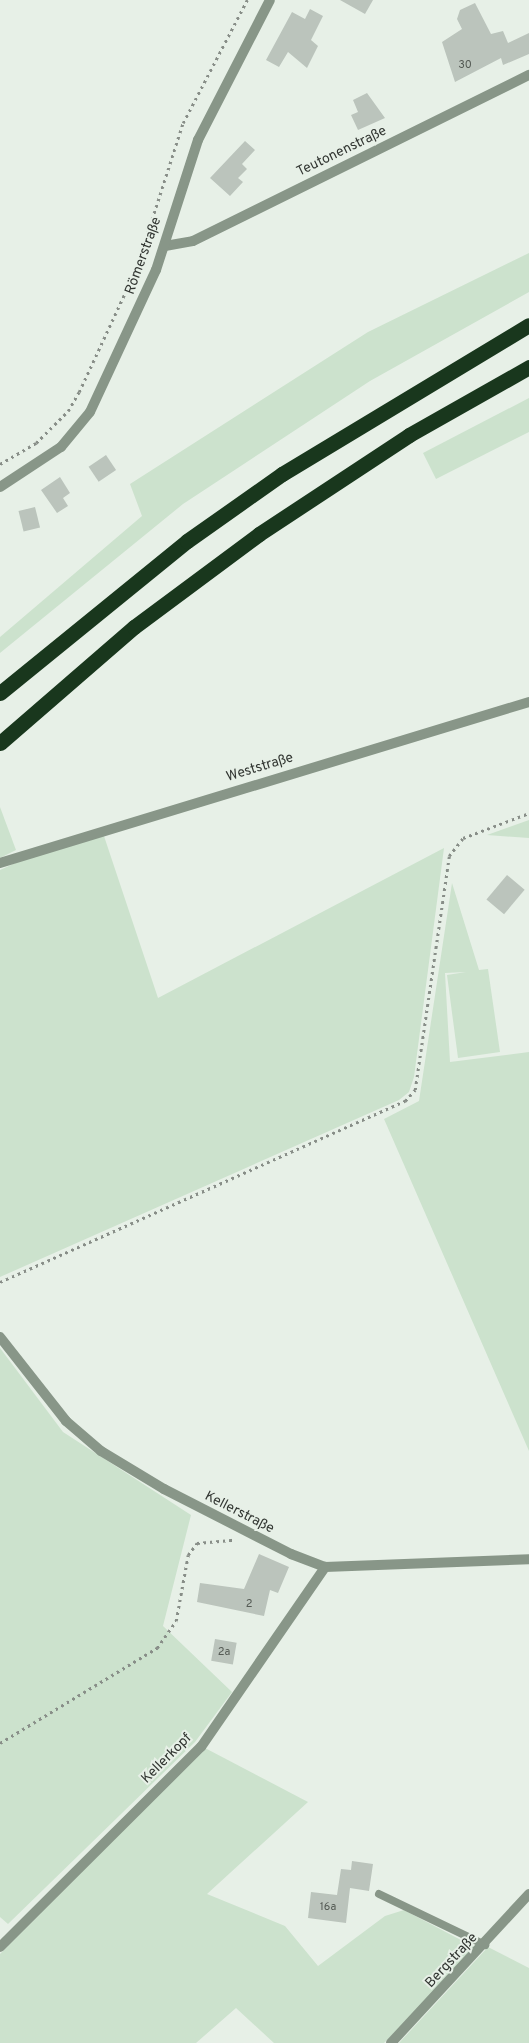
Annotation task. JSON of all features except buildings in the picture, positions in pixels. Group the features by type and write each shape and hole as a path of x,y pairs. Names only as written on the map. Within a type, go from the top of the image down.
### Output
{"highway":[{"path":"0,693 187,541 282,474 529,324"},
{"path":"0,743 134,627 259,534 409,435 529,367"}],"street":[{"name":"Römerstraße","path":"0,487 62,447 90,412 165,246 198,140 270,0"},
{"name":"Teutonenstraße","path":"165,246 193,241 529,75"},
{"name":"Weststraße","path":"0,863 529,702"},
{"name":"Kellerstraße","path":"0,1337 66,1421 100,1451 229,1524 325,1567 529,1559"},
{"name":"Kellerkopf","path":"0,1947 201,1747 325,1567"},
{"name":"Bergstraße","path":"391,2043 485,1945 529,1894"}],"lane":[{"path":"379,1894 485,1945"}],"path":[{"path":"0,464 36,443 68,411 136,269 183,123 247,0"},
{"path":"0,1282 405,1102 415,1090 449,856 463,838 529,813"},
{"path":"0,1743 157,1648 176,1621 188,1555 197,1543 234,1540"}],"green space":[{"path":"529,253 529,292 370,381 183,504 0,653 0,637 142,516 130,484 368,332"},
{"path":"529,398 529,432 436,479 423,453"},
{"path":"0,807 16,850 0,858"},
{"path":"529,820 529,838 487,835"},
{"path":"104,836 158,998 444,848 414,1077 409,1092 399,1100 0,1277 0,870 31,856"},
{"path":"452,883 479,970 488,969 500,1052 458,1058 447,975 466,972 445,973 450,1062 529,1052 529,1451 384,1119 419,1101"},
{"path":"0,1348 63,1432 191,1515 163,1626 232,1692 195,1742 8,1924 0,1917"},
{"path":"205,1748 308,1802 207,1894 285,1926 318,1966 385,1916 404,1910 478,1949 384,2043 274,2043 236,2008 196,2043 0,2043 0,1954"},
{"path":"488,1947 529,1968 529,2043 399,2043"}]}
